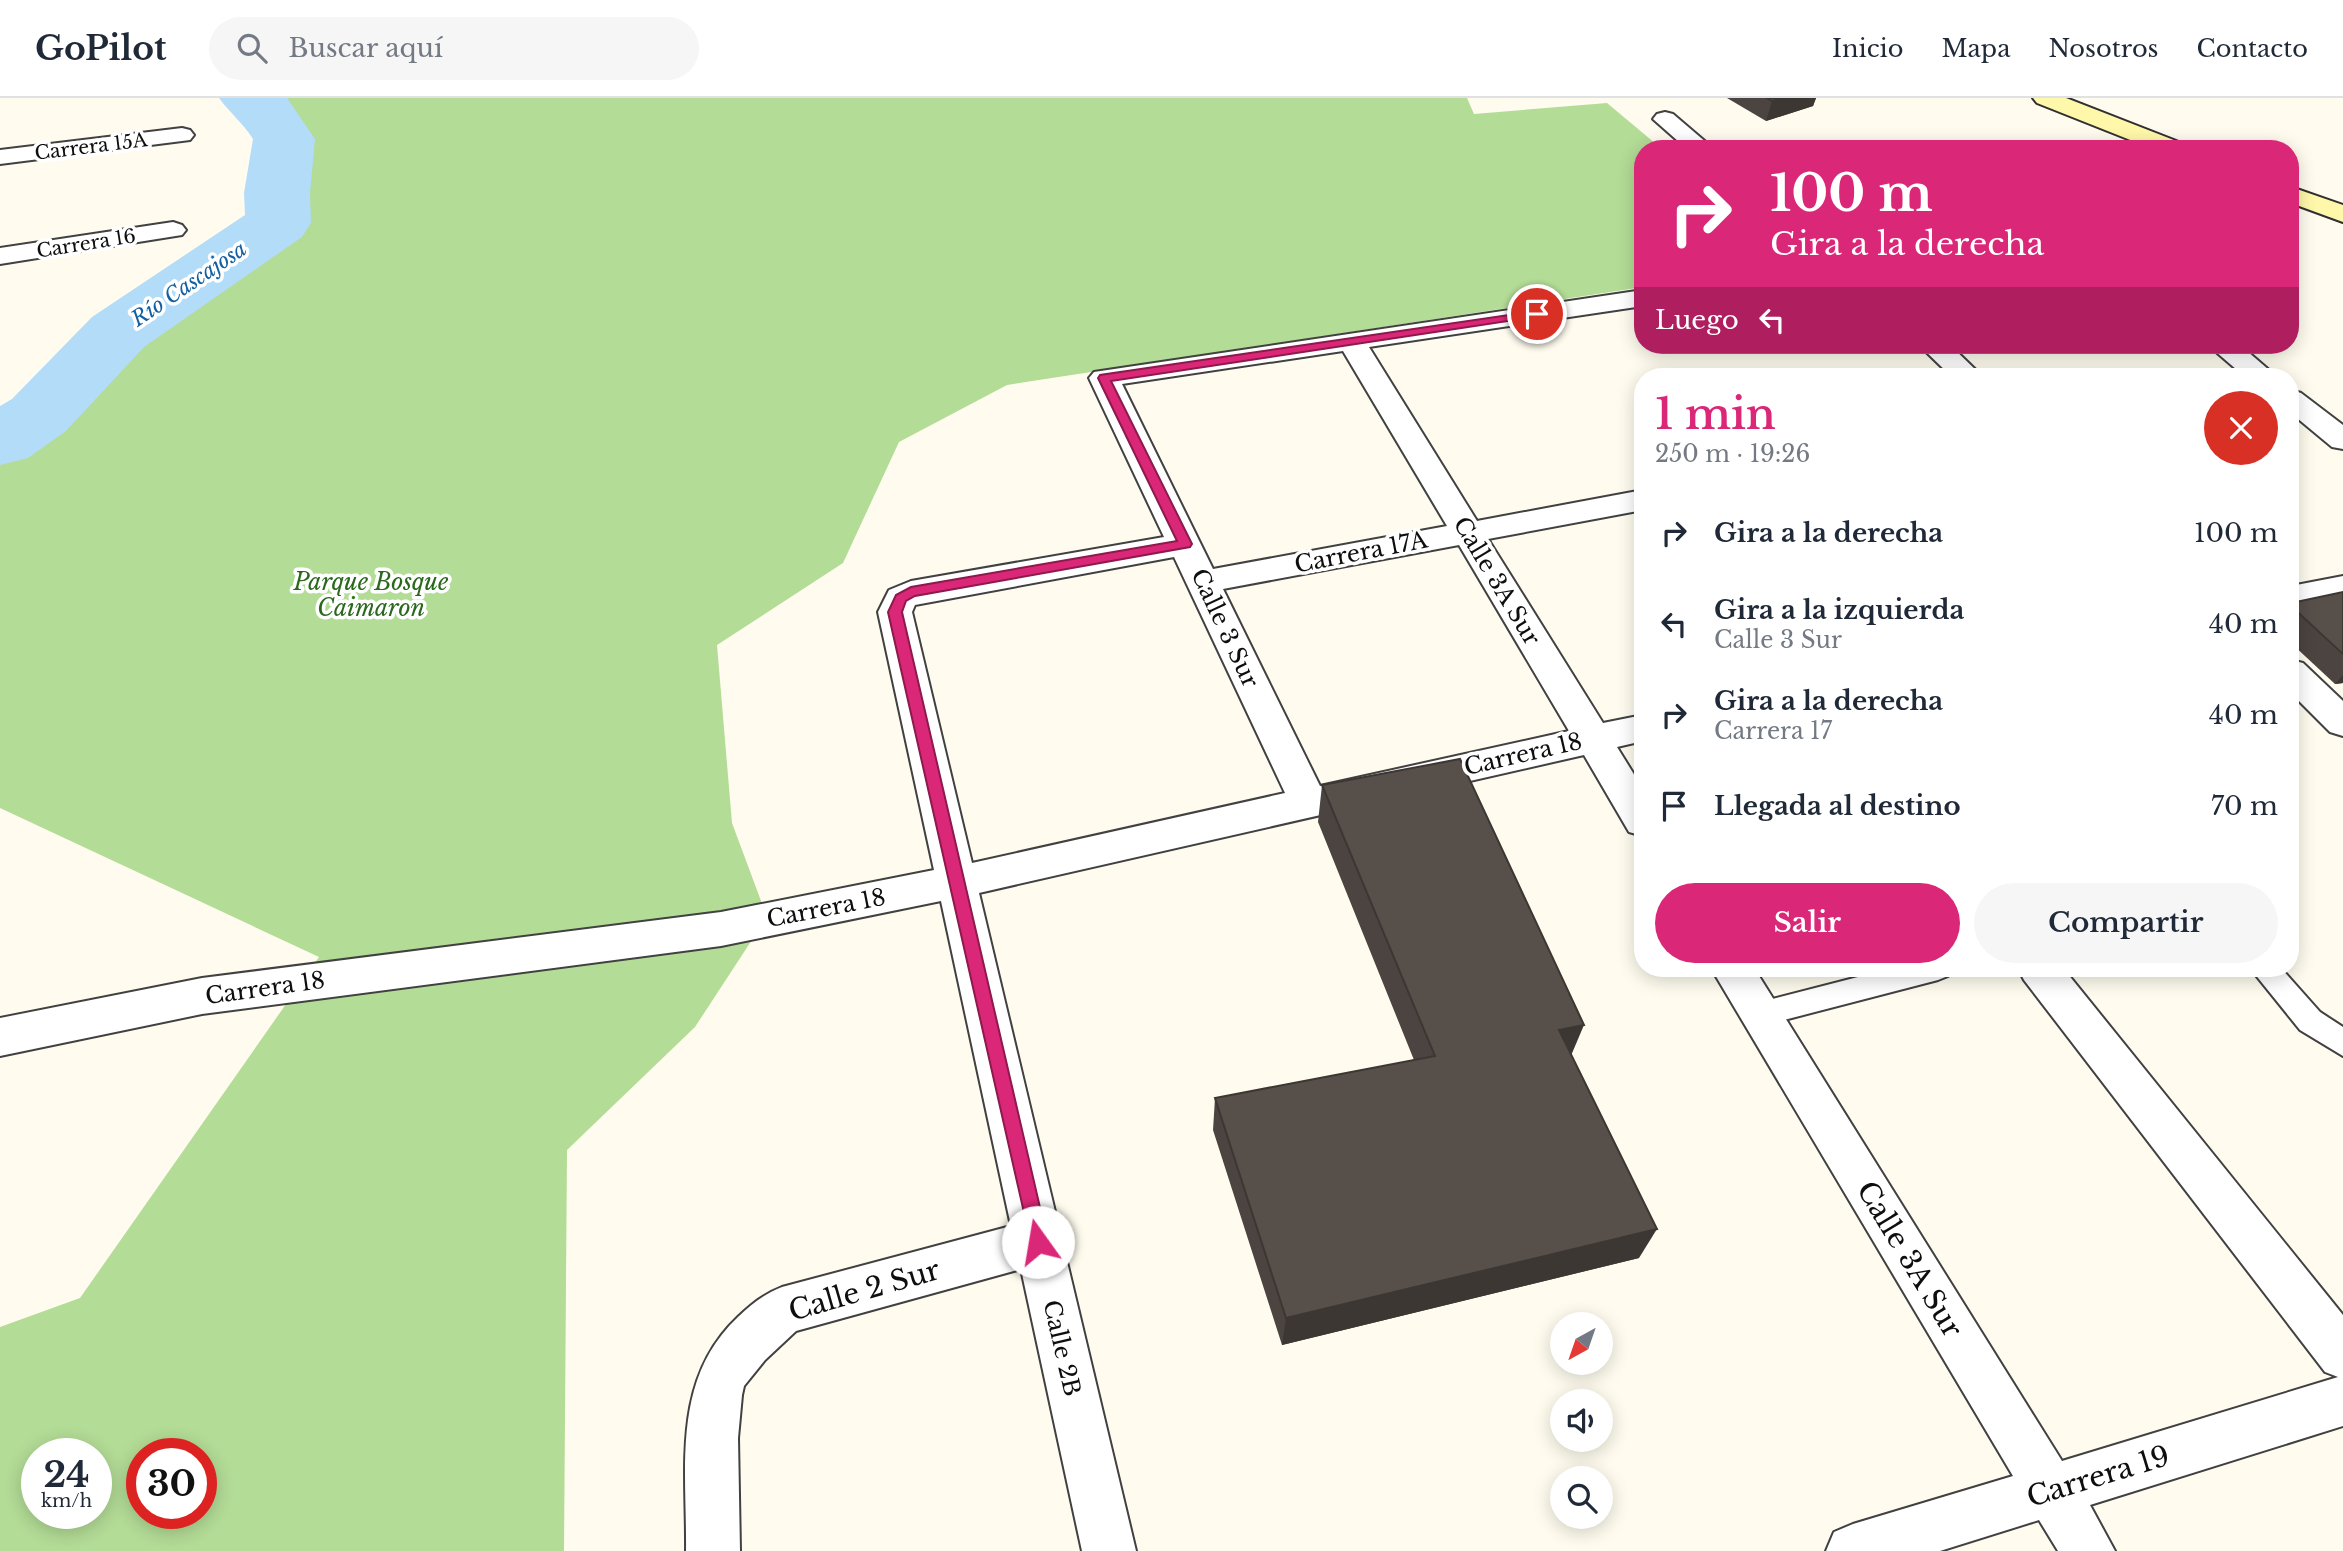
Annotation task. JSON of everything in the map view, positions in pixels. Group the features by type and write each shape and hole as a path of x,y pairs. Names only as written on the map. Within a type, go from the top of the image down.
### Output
{"main road":[{"path":"2045,98 2152,140"},
{"path":"2299,200 2343,214"}],"street":[{"path":"1665,119 1691,140"},
{"name":"Carrera 15A","path":"0,157 183,135"},
{"name":"Carrera 16","path":"0,256 173,230"},
{"path":"1351,341 1634,299"},
{"name":"Calle 3 Sur","path":"1309,803 1104,378 1351,341"},
{"name":"Calle 3A Sur","path":"1351,341 1634,806"},
{"path":"1943,354 1959,368"},
{"path":"2234,354 2252,368"},
{"path":"2299,405 2343,440"},
{"name":"Carrera 17A","path":"1203,582 1634,501"},
{"name":"Calle 2B","path":"1109,1551 895,612 901,598 911,592 1185,544"},
{"path":"2299,595 2343,587"},
{"path":"2299,680 2343,723"},
{"name":"Carrera 18","path":"0,1037 202,996 722,929 956,882 1634,730"},
{"name":"Calle 3A Sur","path":"1738,977 2088,1551"},
{"path":"2046,977 2343,1354"},
{"name":"Calle 2 Sur","path":"713,1551 714,1422 721,1378 750,1339 782,1311 1038,1242"},
{"name":"Carrera 19","path":"1853,1551 2343,1401"}],"lane":[{"path":"1761,1014 1903,977"},
{"path":"2272,977 2310,1021 2343,1043"}],"green space":[{"name":"Parque Bosque Caimaron","path":"253,98 1467,98 1474,114 1607,103 1651,140 1634,140 1634,288 1007,385 899,442 843,563 717,645 732,823 767,917 695,1027 567,1150 564,1551 0,1551 0,1327 80,1298 319,957 0,808 0,461 63,428 120,342 300,221 289,191 300,137"}],"building":[{"path":"2343,592 2343,654 2299,613 2299,601"},
{"path":"1460,759 1584,1025 1559,1030 1657,1229 1286,1318 1215,1098 1435,1056 1322,785"}],"waterway":[{"name":"Río Cascajosa","path":"0,441 39,415 118,332 278,223 277,193 284,139 266,111 249,98"}],"route":[{"path":"1038,1242 895,612 901,598 911,592 1185,544 1104,378 1537,314"}]}
